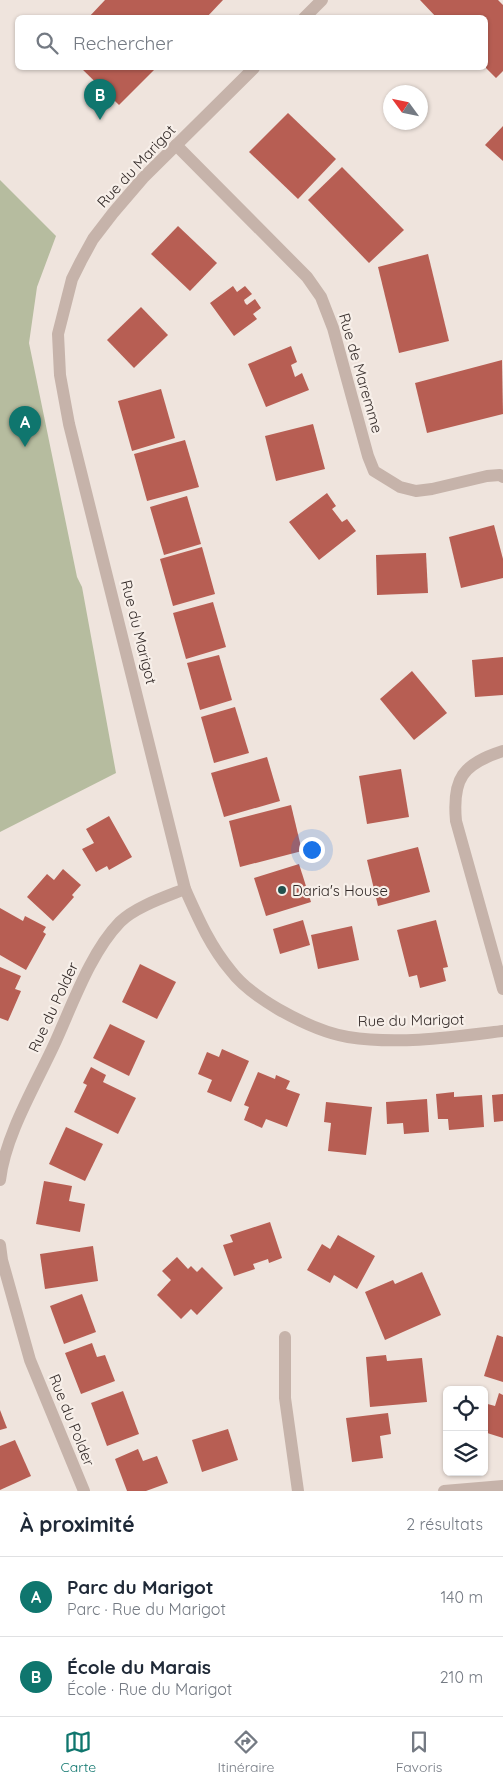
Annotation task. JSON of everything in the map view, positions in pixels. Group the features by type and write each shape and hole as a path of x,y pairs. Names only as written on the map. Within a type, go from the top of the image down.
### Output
{"street":[{"path":"307,15 322,0"},
{"name":"Rue du Marigot","path":"252,70 138,184 93,240 72,278 58,334 60,375 69,424 106,566 184,889 206,936 232,973 246,988 292,1017 322,1030 347,1037 376,1040 439,1038 503,1031"},
{"name":"Rue de Maremme","path":"176,145 307,277 321,297 334,328 368,456 374,471 400,487 416,491 487,476 500,475 503,477"},
{"path":"503,751 472,764 460,777 454,801 456,821 503,989"},
{"name":"Rue du Polder","path":"0,1180 2,1164 14,1130 105,939 122,920 140,909 184,889"},
{"name":"Rue du Polder","path":"0,1246 2,1260 30,1360 84,1491"},
{"path":"285,1337 285,1398 298,1491"},
{"path":"444,1491 503,1486"}],"green space":[{"path":"0,180 56,236 37,287 29,343 77,577 82,587 116,773 0,832"}],"building":[{"path":"105,0 223,0 209,15 91,15"},
{"path":"420,0 498,0 503,5 503,71 496,78 488,70 488,15 434,15"},
{"path":"83,70 154,70 119,105"},
{"path":"288,113 336,159 298,199 249,152"},
{"path":"503,126 503,161 485,145"},
{"path":"342,167 404,230 369,263 308,200"},
{"path":"178,226 217,263 190,291 151,254"},
{"path":"428,254 449,341 399,353 378,267"},
{"path":"233,286 237,292 245,286 252,294 244,300 245,303 247,305 255,299 261,308 253,314 257,319 234,336 210,303"},
{"path":"141,307 168,335 134,368 107,340"},
{"path":"291,346 297,362 291,365 295,377 302,373 309,390 266,407 248,364"},
{"path":"502,360 503,414 427,433 415,383"},
{"path":"161,389 175,438 132,451 118,401"},
{"path":"313,424 325,469 276,481 265,436"},
{"path":"185,440 199,487 147,501 134,454"},
{"path":"327,493 336,506 332,509 342,522 347,519 356,531 319,560 289,522"},
{"path":"187,496 201,544 164,555 150,507"},
{"path":"494,525 503,559 503,578 461,588 449,537"},
{"path":"202,547 215,594 173,606 160,559"},
{"path":"426,553 428,593 377,595 376,555"},
{"path":"213,602 226,647 186,659 173,613"},
{"path":"219,655 232,700 200,710 187,663"},
{"path":"503,657 503,695 475,697 472,660"},
{"path":"412,671 447,713 414,740 380,699"},
{"path":"235,707 249,753 214,763 201,717"},
{"path":"267,757 280,801 224,817 211,773"},
{"path":"401,769 409,817 367,824 359,776"},
{"path":"291,805 302,851 240,867 229,821"},
{"path":"109,816 132,857 109,870 107,866 96,872 82,849 94,843 86,829"},
{"path":"418,847 430,892 378,906 367,860"},
{"name":"Daria's House","path":"299,864 311,902 266,916 254,878"},
{"path":"63,869 81,885 72,895 74,897 53,921 27,897 47,874 54,880"},
{"path":"0,908 23,921 25,916 46,927 43,932 46,934 26,970 0,955"},
{"path":"303,920 310,945 280,954 273,929"},
{"path":"436,920 448,967 443,968 446,981 420,988 417,975 409,977 397,930"},
{"path":"352,926 359,960 318,969 311,935"},
{"path":"140,964 176,982 157,1019 122,1002"},
{"path":"0,967 21,976 15,989 21,991 8,1021 0,1018"},
{"path":"110,1024 145,1041 129,1076 93,1058"},
{"path":"222,1049 249,1061 231,1102 207,1092 212,1080 198,1074 207,1052 219,1057"},
{"path":"91,1067 106,1075 103,1082 136,1098 118,1134 74,1112 87,1085 83,1083"},
{"path":"258,1072 275,1079 276,1075 290,1081 286,1089 300,1094 287,1127 266,1119 262,1128 244,1120 249,1107 244,1105"},
{"path":"454,1092 454,1097 482,1095 484,1127 449,1130 448,1119 438,1119 436,1094"},
{"path":"503,1094 503,1121 494,1122 492,1095"},
{"path":"427,1099 429,1132 404,1134 403,1123 387,1124 386,1102"},
{"path":"326,1102 372,1107 366,1155 328,1151 331,1123 324,1122"},
{"path":"66,1127 103,1144 85,1181 49,1164"},
{"path":"44,1181 72,1186 69,1201 85,1204 80,1232 36,1224"},
{"path":"270,1222 282,1258 269,1263 268,1259 253,1264 255,1269 234,1276 223,1245 233,1242 230,1235"},
{"path":"338,1235 375,1256 357,1289 334,1275 330,1283 307,1270 322,1244 330,1249"},
{"path":"93,1246 98,1281 45,1289 40,1254"},
{"path":"177,1257 188,1269 191,1266 197,1272 202,1267 223,1288 197,1315 191,1309 181,1319 157,1295 171,1280 162,1271"},
{"path":"422,1272 441,1315 385,1340 365,1292 393,1280 395,1284"},
{"path":"82,1294 96,1332 64,1344 50,1306"},
{"path":"497,1335 503,1337 503,1382 484,1376"},
{"path":"92,1343 97,1357 105,1355 115,1381 81,1394 65,1353"},
{"path":"386,1355 387,1361 422,1358 427,1402 370,1407 366,1357"},
{"path":"123,1391 139,1434 107,1446 91,1403"},
{"path":"499,1393 503,1395 503,1438 488,1433 488,1404 495,1406"},
{"path":"0,1410 7,1428 0,1430"},
{"path":"388,1413 391,1434 380,1436 383,1458 352,1462 346,1418"},
{"path":"228,1429 238,1460 202,1472 192,1440"},
{"path":"15,1440 31,1476 0,1490 0,1446"},
{"path":"138,1449 143,1461 157,1456 168,1483 146,1491 127,1491 115,1459"}],"place":[{"name":"École du Marais","path":"100,120"},
{"name":"Parc du Marigot","path":"25,447"},
{"name":"Daria's House","path":"282,890"}]}
